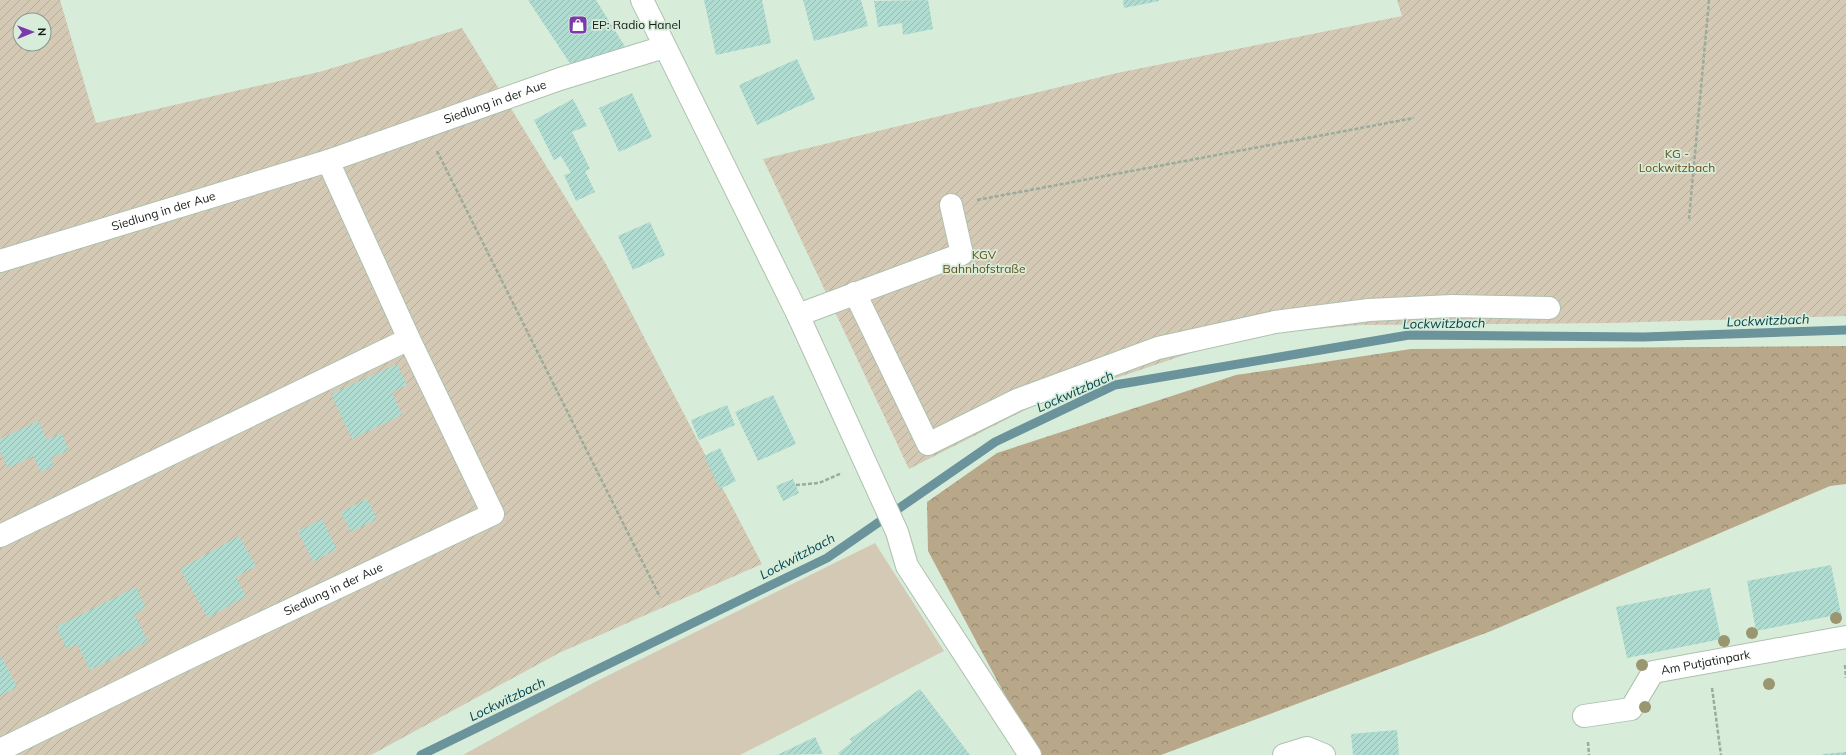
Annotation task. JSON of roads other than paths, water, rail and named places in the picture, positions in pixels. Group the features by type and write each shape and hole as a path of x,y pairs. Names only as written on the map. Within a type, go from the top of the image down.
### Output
{"street":[{"path":"642,0 798,315 897,532 907,566 1030,755"},
{"name":"Siedlung in der Aue","path":"0,260 328,161 560,79 664,47"},
{"name":"Siedlung in der Aue","path":"0,750 188,658 492,514 409,339 328,161"},
{"path":"798,315 962,254 951,205"},
{"path":"855,293 928,444 1017,400 1158,348 1275,322 1376,309 1452,306 1549,308"},
{"path":"0,536 409,339"},
{"name":"Am Putjatinpark","path":"1584,716 1631,709 1653,672 1846,637"},
{"path":"1284,755 1307,748 1324,755"}],"waterway":[{"name":"Lockwitzbach","path":"421,755 827,558 995,442 1115,385 1409,335 1644,337 1846,330"}],"place":[{"name":"EP: Radio Hanel","path":"578,25"}],"park label":[{"name":"KG - Lockwitzbach","path":"1677,161"},
{"name":"KGV Bahnhofstraße","path":"984,262"}]}
